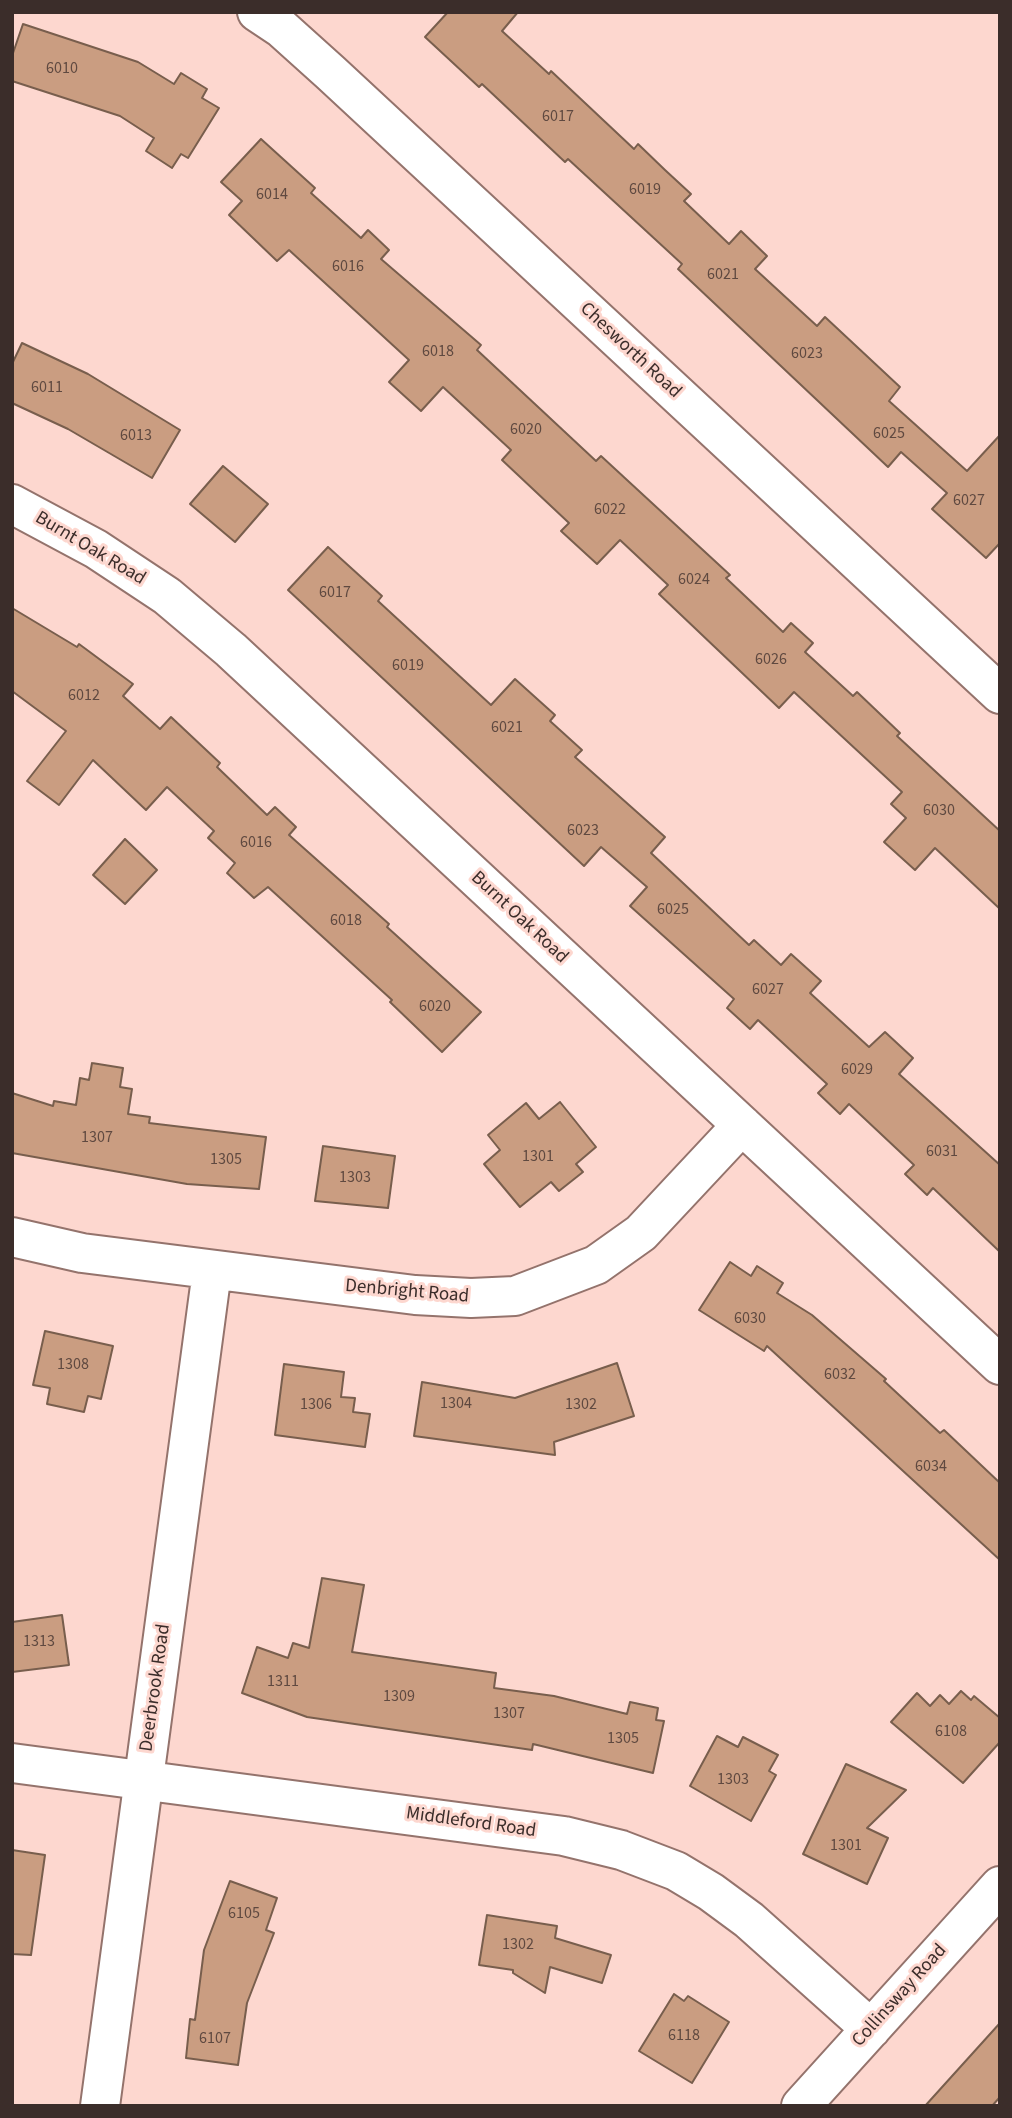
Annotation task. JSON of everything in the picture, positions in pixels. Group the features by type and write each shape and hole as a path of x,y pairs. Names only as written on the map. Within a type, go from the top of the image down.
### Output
{"street":[{"name":"Chesworth Road","path":"257,12 281,28 331,73 1000,694"},
{"name":"Burnt Oak Road","path":"12,505 96,549 167,596 231,650 1000,1365"},
{"name":"Denbright Road","path":"12,1237 82,1253 415,1294 471,1298 515,1296 596,1265 641,1233 742,1125"},
{"name":"Deerbrook Road","path":"100,2106 212,1270"},
{"name":"Middleford Road","path":"12,1763 564,1836 621,1850 676,1871 711,1892 749,1920 871,2029"},
{"name":"Collinsway Road","path":"801,2106 1000,1886"}],"building":[{"path":"448,12 518,12 502,31 549,74 551,71 634,149 638,144 691,194 684,201 729,244 741,231 767,256 755,269 817,326 825,317 900,387 889,401 967,471 1000,435 1000,543 986,558 932,509 947,493 901,452 888,467 678,269 682,264 568,159 565,162 482,84 479,87 425,37"},
{"path":"23,24 138,62 174,84 181,73 207,89 202,98 219,108 188,158 181,154 172,168 146,151 154,138 120,116 12,81 12,56"},
{"path":"261,139 315,188 311,193 361,238 368,230 389,250 381,259 481,345 477,350 596,461 601,456 730,575 726,578 783,632 791,623 813,643 805,652 853,696 857,692 900,733 897,736 1000,831 1000,909 935,848 915,870 884,842 906,818 891,804 902,792 794,692 779,708 659,594 668,585 620,540 597,564 561,531 569,523 502,460 511,450 443,387 421,411 389,382 409,360 289,250 277,261 229,215 242,201 221,182"},
{"path":"22,343 88,374 180,430 152,478 68,429 12,403 12,364"},
{"path":"223,466 268,504 235,542 190,504"},
{"path":"328,547 382,596 378,601 491,705 515,679 555,715 550,721 582,750 575,757 665,837 651,853 749,945 754,940 781,965 791,954 821,981 810,993 869,1047 885,1032 913,1058 899,1074 1000,1165 1000,1252 933,1188 927,1195 905,1174 914,1165 849,1104 840,1114 818,1093 827,1084 758,1020 750,1029 727,1008 734,999 630,906 647,887 601,847 584,866 288,590"},
{"path":"12,608 77,647 79,644 133,684 123,696 160,729 171,717 220,763 217,767 267,815 275,807 296,827 289,835 389,924 387,927 481,1012 442,1052 390,1002 392,1000 268,887 254,898 227,873 235,863 208,838 214,831 167,787 146,810 93,760 59,805 27,781 66,731 12,691"},
{"path":"125,839 157,870 125,904 93,875"},
{"path":"92,1063 123,1068 120,1087 132,1089 128,1114 150,1117 149,1123 266,1137 259,1189 187,1184 12,1153 12,1093 53,1106 54,1101 76,1105 80,1078 89,1080"},
{"path":"560,1102 596,1147 576,1164 583,1172 559,1191 551,1182 520,1207 484,1164 500,1150 488,1135 526,1103 539,1119"},
{"path":"323,1146 395,1156 388,1208 315,1201"},
{"path":"730,1262 751,1276 757,1266 783,1283 777,1293 812,1315 886,1379 884,1381 940,1433 944,1430 1000,1483 1000,1560 767,1346 764,1351 699,1310"},
{"path":"45,1331 113,1346 101,1399 88,1396 84,1412 47,1404 50,1388 33,1385"},
{"path":"617,1363 634,1416 554,1442 555,1455 414,1436 422,1382 515,1398"},
{"path":"284,1364 344,1372 341,1397 355,1398 353,1412 370,1414 365,1447 275,1435"},
{"path":"322,1578 364,1585 352,1652 496,1673 494,1688 554,1696 627,1714 630,1702 658,1708 656,1720 664,1721 653,1773 533,1744 532,1750 307,1717 242,1693 257,1647 288,1658 293,1643 309,1648"},
{"path":"62,1615 69,1665 12,1672 12,1622"},
{"path":"961,1691 971,1700 974,1696 1000,1718 1000,1742 963,1783 891,1722 917,1693 930,1706 940,1695 949,1704"},
{"path":"717,1736 738,1747 743,1737 778,1755 769,1771 776,1775 751,1821 690,1786"},
{"path":"846,1764 906,1790 867,1828 888,1838 867,1884 803,1854"},
{"path":"12,1850 45,1855 31,1955 12,1954"},
{"path":"230,1881 277,1898 266,1930 274,1933 247,2003 238,2065 186,2058 190,2019 195,2020 204,1950"},
{"path":"487,1915 557,1926 555,1938 611,1955 602,1983 550,1967 545,1993 513,1973 513,1970 479,1965"},
{"path":"674,1994 684,2001 688,1996 729,2022 692,2083 639,2051"},
{"path":"1000,2023 1000,2097 992,2106 925,2106"}]}
